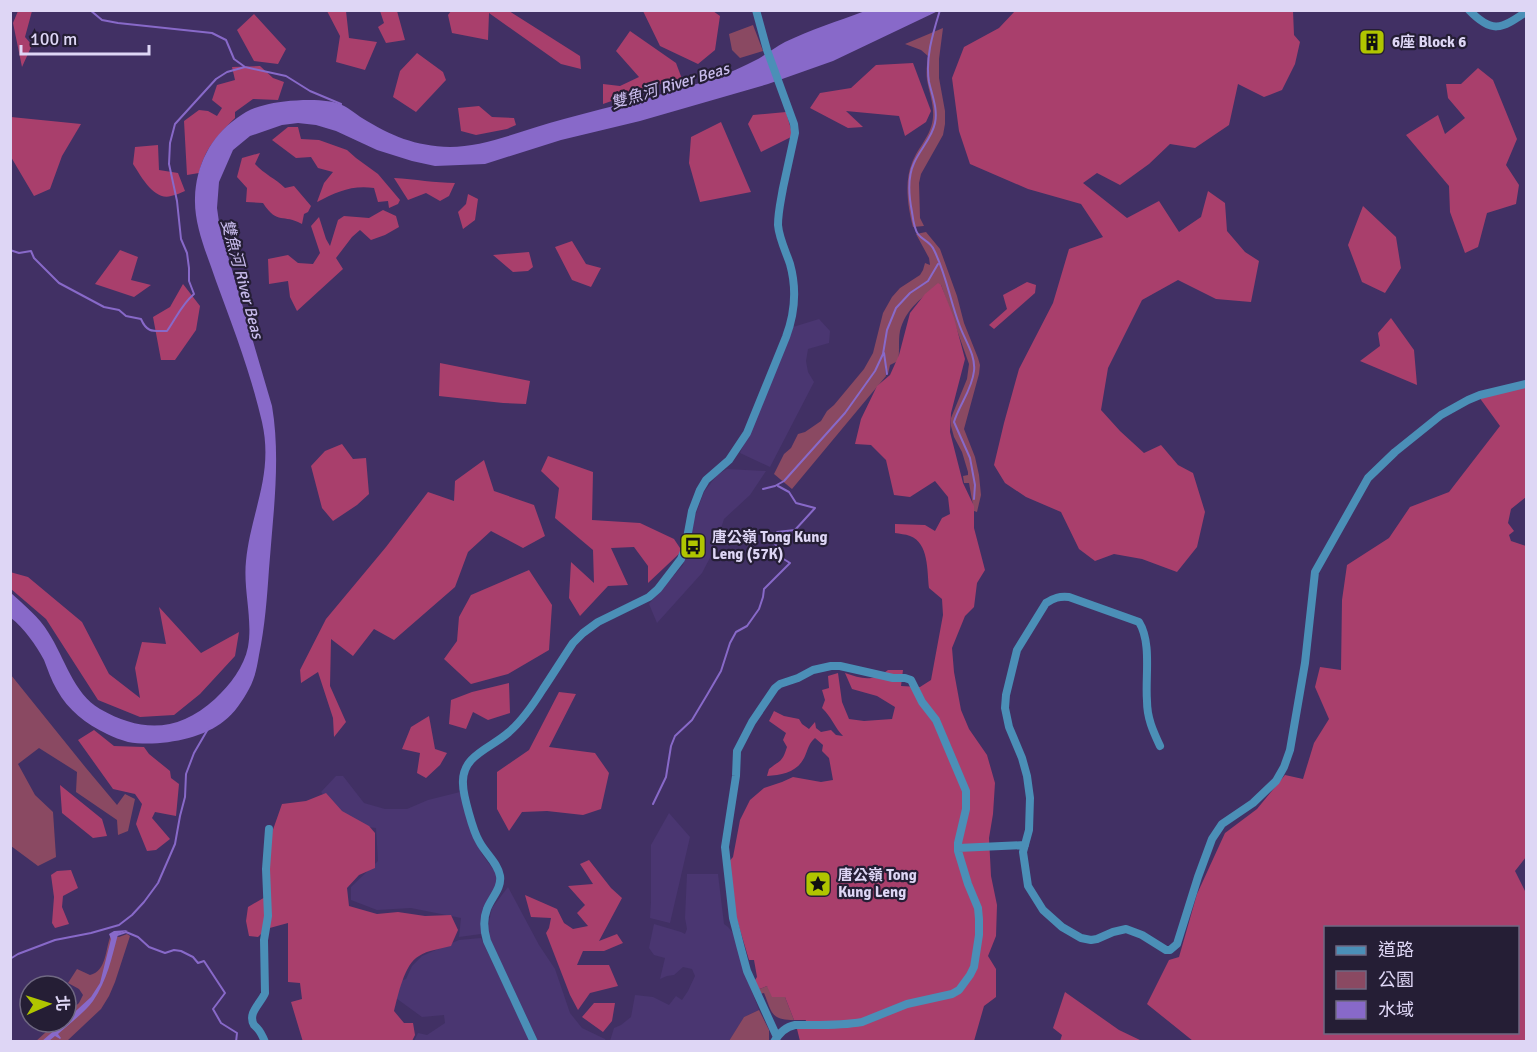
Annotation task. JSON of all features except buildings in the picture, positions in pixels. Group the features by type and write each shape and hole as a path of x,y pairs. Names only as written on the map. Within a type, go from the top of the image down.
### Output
{"street":[{"path":"534,1041 487,941 485,918 487,908 501,884 500,876 498,868 478,841 462,784 463,776 467,764 473,757 523,720 573,643 583,633 598,622 649,597 658,590 681,559 686,549 692,511 700,490 706,480 729,460 747,433 789,331 794,310 794,285 778,222 795,134 794,124 767,50 756,10"},
{"path":"1469,10 1483,23 1492,27 1502,26 1527,12"},
{"path":"1160,746 1149,722 1146,642 1139,622 1068,597 1053,598 1046,603 1017,650 1005,708 1006,717 1027,776 1030,798 1029,830 1023,852 1028,886 1042,910 1062,927 1081,938 1097,939 1126,929 1142,935 1166,950 1174,948 1212,839 1222,824 1253,803 1276,781 1284,767 1290,750 1305,663 1314,576 1317,566 1368,478 1395,452 1441,415 1480,395 1527,384"},
{"path":"828,666 840,666 911,680 922,702 936,720 966,791 966,808 958,848 980,919 974,967 959,990 952,994 907,1004 862,1022 843,1025 795,1025 788,1027 775,1039 748,973 740,945 733,918 725,847 736,776 737,751 752,722 775,688 813,670 828,666"},
{"path":"265,1041 252,1018 256,1005 265,993 264,940 268,916 266,869 269,830"},
{"path":"958,848 1025,845"}],"shaded area":[{"path":"18,11 32,11 25,37 32,45 22,67 13,23"},
{"path":"327,11 346,11 349,38 377,42 365,70 336,62 340,36"},
{"path":"380,11 397,11 405,40 386,43 378,27 384,23"},
{"path":"451,11 509,11 580,56 581,69 561,64 489,13 488,40 452,33 448,15"},
{"path":"643,11 713,11 720,16 715,50 698,64 660,46"},
{"path":"1015,11 1293,11 1294,35 1300,42 1295,64 1282,90 1264,97 1238,84 1229,125 1195,148 1170,144 1149,164 1120,185 1097,173 1083,183 1127,218 1159,201 1179,232 1201,217 1208,191 1225,203 1227,231 1245,252 1259,261 1251,302 1216,299 1178,280 1142,300 1108,368 1101,410 1144,453 1161,445 1178,465 1193,473 1205,512 1197,547 1177,572 1142,559 1114,554 1095,561 1079,549 1061,512 1026,497 1005,483 994,465 1019,369 1053,303 1069,249 1103,237 1081,204 1028,189 970,164 959,131 952,78 964,47 999,28"},
{"path":"254,14 286,49 278,64 254,61 237,30"},
{"path":"630,31 676,63 682,79 666,82 603,104 603,84 620,86 639,77 616,51"},
{"path":"417,53 443,72 446,80 416,112 393,97 400,71"},
{"path":"913,63 931,111 926,122 905,136 899,116 846,111 863,127 848,128 810,108 820,93 851,88 876,65"},
{"path":"260,66 273,78 284,82 278,100 253,99 235,112 235,118 208,149 199,173 187,175 184,121 199,110 208,111 217,116 222,108 212,100 217,85 235,80 232,67"},
{"path":"1478,68 1493,80 1517,139 1506,165 1519,185 1516,204 1487,213 1478,247 1465,253 1450,212 1449,186 1406,135 1438,115 1445,134 1465,118 1448,98 1446,84 1461,84"},
{"path":"479,106 492,117 514,118 516,125 476,135 461,131 458,108"},
{"path":"786,112 793,136 761,152 748,124 753,115"},
{"path":"11,117 81,124 62,156 50,189 34,196 11,157"},
{"path":"721,122 751,192 700,202 689,163 691,137"},
{"path":"288,127 298,127 301,139 319,140 347,150 378,174 400,200 398,204 389,208 388,201 378,202 374,188 366,187 344,190 317,202 324,183 333,172 318,168 311,157 296,158 272,140"},
{"path":"158,145 159,170 178,173 185,191 165,197 159,195 144,181 133,164 135,147"},
{"path":"260,153 255,164 285,188 294,186 311,206 304,214 302,224 277,217 263,203 246,202 247,188 237,177 242,158"},
{"path":"394,178 455,183 449,196 440,201 426,193 408,200"},
{"path":"468,194 478,199 475,220 463,229 458,212 466,204"},
{"path":"1363,206 1396,237 1401,268 1385,293 1362,282 1348,245"},
{"path":"383,210 396,216 399,227 371,240 360,230 336,258 343,269 297,311 290,297 288,281 269,284 268,259 288,255 298,263 313,264 320,253 311,226 319,217 330,246 338,220 344,216 369,218"},
{"path":"572,241 586,264 601,268 591,287 572,280 555,247"},
{"path":"120,250 138,257 131,280 151,285 134,297 95,284"},
{"path":"529,252 533,267 528,271 513,272 493,255"},
{"path":"1027,282 1036,285 1035,293 994,329 989,325 1007,309 1003,295"},
{"path":"938,283 941,285 954,318 965,359 951,413 950,432 963,483 974,506 974,528 985,570 977,583 974,607 965,616 952,648 961,710 969,729 987,755 995,783 989,838 991,876 997,905 996,936 988,956 996,969 996,997 984,1006 974,1041 800,1041 797,1029 803,1029 806,1020 794,1020 785,997 772,997 767,986 754,991 751,986 757,977 754,960 749,960 733,910 726,865 733,857 740,820 750,800 764,788 793,777 821,782 833,780 829,758 822,751 823,745 815,738 798,766 784,773 767,776 769,769 782,759 787,747 783,740 786,733 769,721 774,711 799,719 809,729 815,722 816,728 821,732 831,730 836,735 843,736 822,708 825,700 822,690 829,688 828,676 838,673 842,702 849,719 864,721 892,719 895,707 877,696 852,689 845,673 872,678 888,670 903,670 901,686 920,687 931,680 943,615 942,599 929,588 926,558 921,545 910,536 895,533 895,524 925,525 935,531 942,518 950,514 948,497 935,481 910,497 894,495 886,460 871,445 855,444 861,419 877,386 890,375 899,355 910,313 925,294"},
{"path":"183,284 200,306 196,330 175,360 161,360 153,317 170,307"},
{"path":"1391,318 1414,350 1417,385 1360,361 1380,346 1378,333"},
{"path":"819,319 830,331 829,343 808,349 806,361 808,372 814,382 770,467 740,453 793,327"},
{"path":"440,363 530,381 526,404 439,396"},
{"path":"1526,386 1526,497 1511,509 1508,523 1514,531 1509,535 1511,541 1526,546 1526,857 1515,871 1526,893 1526,1041 1193,1041 1147,1004 1169,960 1179,957 1197,894 1225,833 1257,809 1285,775 1303,779 1314,743 1329,719 1315,687 1320,667 1341,670 1342,600 1347,565 1389,538 1410,507 1449,492 1500,426 1479,397"},
{"path":"342,444 353,459 366,458 369,494 333,521 322,508 311,466 325,451"},
{"path":"548,456 593,472 592,520 640,523 674,539 682,551 648,583 648,566 634,547 611,548 628,585 608,586 580,616 569,598 571,562 594,583 593,550 555,518 559,488 541,471"},
{"path":"484,460 494,491 534,505 545,536 523,548 491,531 468,552 455,587 394,640 374,629 353,656 331,639 330,686 346,722 334,737 333,718 318,672 301,683 300,670 326,619 428,492 454,501 455,481"},
{"path":"727,469 766,471 750,495 724,519 714,550 702,573 657,623 649,604 683,565 694,519 704,492 717,475"},
{"path":"529,570 552,605 549,650 508,674 471,684 444,659 457,641 459,617 471,595"},
{"path":"10,572 28,577 82,622 109,674 140,698 135,668 142,642 166,644 159,607 201,653 239,632 235,656 200,694 174,715 140,717 98,700 46,619 11,589"},
{"path":"509,683 510,713 488,720 473,712 466,729 449,724 451,700"},
{"path":"559,692 576,694 549,747 595,753 609,773 601,809 583,815 547,811 522,812 509,831 497,809 497,772 529,750"},
{"path":"429,716 435,749 447,753 440,765 426,778 417,773 420,753 402,749 411,727"},
{"path":"94,730 114,746 144,747 170,771 171,778 179,784 176,816 155,812 152,818 170,839 156,850 147,851 136,824 142,804 135,794 113,789 78,740"},
{"path":"336,776 343,776 364,803 385,809 407,809 428,800 460,792 482,854 498,876 498,883 483,917 481,934 459,937 461,918 411,908 377,910 351,900 351,887 378,861 376,828 348,825 321,792"},
{"path":"60,785 102,819 107,836 93,838 62,813"},
{"path":"326,793 342,811 369,826 375,833 375,868 359,875 347,888 349,906 377,914 398,912 425,916 451,915 458,930 451,946 419,956 409,966 406,973 394,1011 404,1023 413,1023 415,1035 412,1041 303,1042 291,1002 302,999 300,983 288,982 288,923 266,929 258,937 249,936 246,921 248,907 267,896 269,841 282,804 306,801"},
{"path":"669,813 690,837 670,923 650,918 651,845"},
{"path":"589,860 622,898 599,941 617,934 623,943 604,951 583,951 577,965 609,965 618,986 590,993 578,1010 546,933 551,918 531,917 525,895 557,909 564,923 573,929 588,926 577,913 585,905 568,886 593,884 580,864"},
{"path":"71,870 78,888 63,896 62,907 69,924 55,928 52,923 54,897 51,875 57,871"},
{"path":"687,874 718,874 724,924 735,935 744,971 759,1010 744,1017 729,1041 610,1041 614,1028 631,1017 635,995 653,997 669,1005 676,996 682,1000 695,976 692,969 683,967 674,975 660,979 665,958 654,955 649,948 654,924 685,934 687,929 685,918"},
{"path":"508,887 539,945 555,969 570,1013 582,1028 606,1041 538,1041 491,941 488,926 492,908"},
{"path":"481,938 530,1041 414,1041 418,1033 427,1035 445,1023 444,1015 422,1017 389,993 389,985 406,979 412,966 422,956 459,940"},
{"path":"1065,992 1119,1030 1142,1041 1060,1041 1062,1035 1053,1028"},
{"path":"594,1003 615,1003 612,1021 603,1032 582,1017"}],"green space":[{"path":"753,25 763,51 740,58 732,50 729,34"},
{"path":"943,28 939,78 945,124 943,135 921,174 919,183 920,218 924,226 913,227 908,203 908,178 915,157 930,130 933,112 927,77 928,56 921,50 905,44"},
{"path":"926,232 940,249 980,365 964,429 979,475 981,495 977,512 974,511 969,483 964,483 963,476 968,475 968,472 951,426 951,418 967,379 969,364 941,285 921,298 910,310 900,331 898,361 890,365 888,374 885,361 886,376 792,489 774,474 784,454 791,448 798,434 821,421 864,369 873,353 883,313 892,297 900,288 920,275 925,263 930,265 929,258 916,234"},
{"path":"11,675 117,805 125,794 135,799 128,831 118,835 117,820 76,792 77,772 39,748 18,764 35,795 53,812 56,857 38,866 11,846"},
{"path":"127,934 130,936 109,996 101,1009 78,1031 78,1004 83,995 78,988 78,974 74,974 77,969 90,975 96,973 105,959 111,935 119,937"},
{"path":"767,986 785,997 794,1020 786,1020 773,1014 764,993 759,994 757,990"},
{"path":"759,1010 769,1030 769,1041 729,1041 744,1017"},
{"path":"44,1034 74,1034 67,1041 35,1042"}],"water":[{"path":"865,11 938,11 833,61 768,84 640,121 561,140 485,164 435,166 412,161 377,150 336,131 298,123 282,125 250,136 233,150 219,182 217,208 220,229 272,406 276,446 267,601 257,668 241,702 224,721 203,733 165,743 128,742 114,737 85,721 66,704 37,649 11,618 11,593 31,611 44,627 83,694 100,709 131,722 145,725 174,723 201,710 231,682 240,669 248,647 246,561 264,476 265,441 253,386 202,240 195,208 198,175 206,153 227,126 254,108 273,103 316,100 342,105 383,130 414,142 450,147 478,144 715,78 758,59 781,44"},
{"path":"128,930 118,934 98,993 78,1017 78,1009 91,997 100,983 111,939 109,934 114,931"},
{"path":"50,1034 58,1034 61,1038 55,1036 49,1041 42,1041"}],"waterway":[{"path":"90,10 102,20 212,33 226,40 234,59 245,67 286,76 310,91 341,104"},
{"path":"940,10 930,46 928,64 936,118 931,134 912,169 909,194 916,229 932,247 938,259 973,359 973,378 954,422 970,458 975,485 974,499"},
{"path":"10,250 19,253 31,251 34,258 59,283 104,307 141,319 151,330 167,331 194,294 189,281 187,253 181,239 177,201 169,164 170,143 175,124 216,79 227,72 245,67"},
{"path":"763,489 784,481 845,413 875,371 883,354 887,330 896,308 910,293 928,281 938,264"},
{"path":"884,353 887,374"},
{"path":"653,804 666,777 675,736 692,720 721,671 736,632 747,626 759,609 764,589 790,563 782,558 772,537 777,532 795,530 815,508 796,503 789,492 778,486"},
{"path":"10,959 55,940 119,925 144,902 158,883 175,844 185,797 186,774 194,753 208,729"},
{"path":"117,935 126,932 138,937 149,947 165,953 174,950 181,951 193,957 198,963 204,961 225,993 213,1009 221,1023 237,1033 236,1042"}],"place":[{"name":"6座 Block 6","path":"1372,42"},
{"name":"唐公嶺 Tong Kung Leng (57K)","path":"693,546"},
{"name":"唐公嶺 Tong Kung Leng","path":"818,884"}],"water label":[{"name":"雙魚河 River Beas","path":"670,86"},
{"name":"雙魚河 River Beas","path":"242,279"}]}
